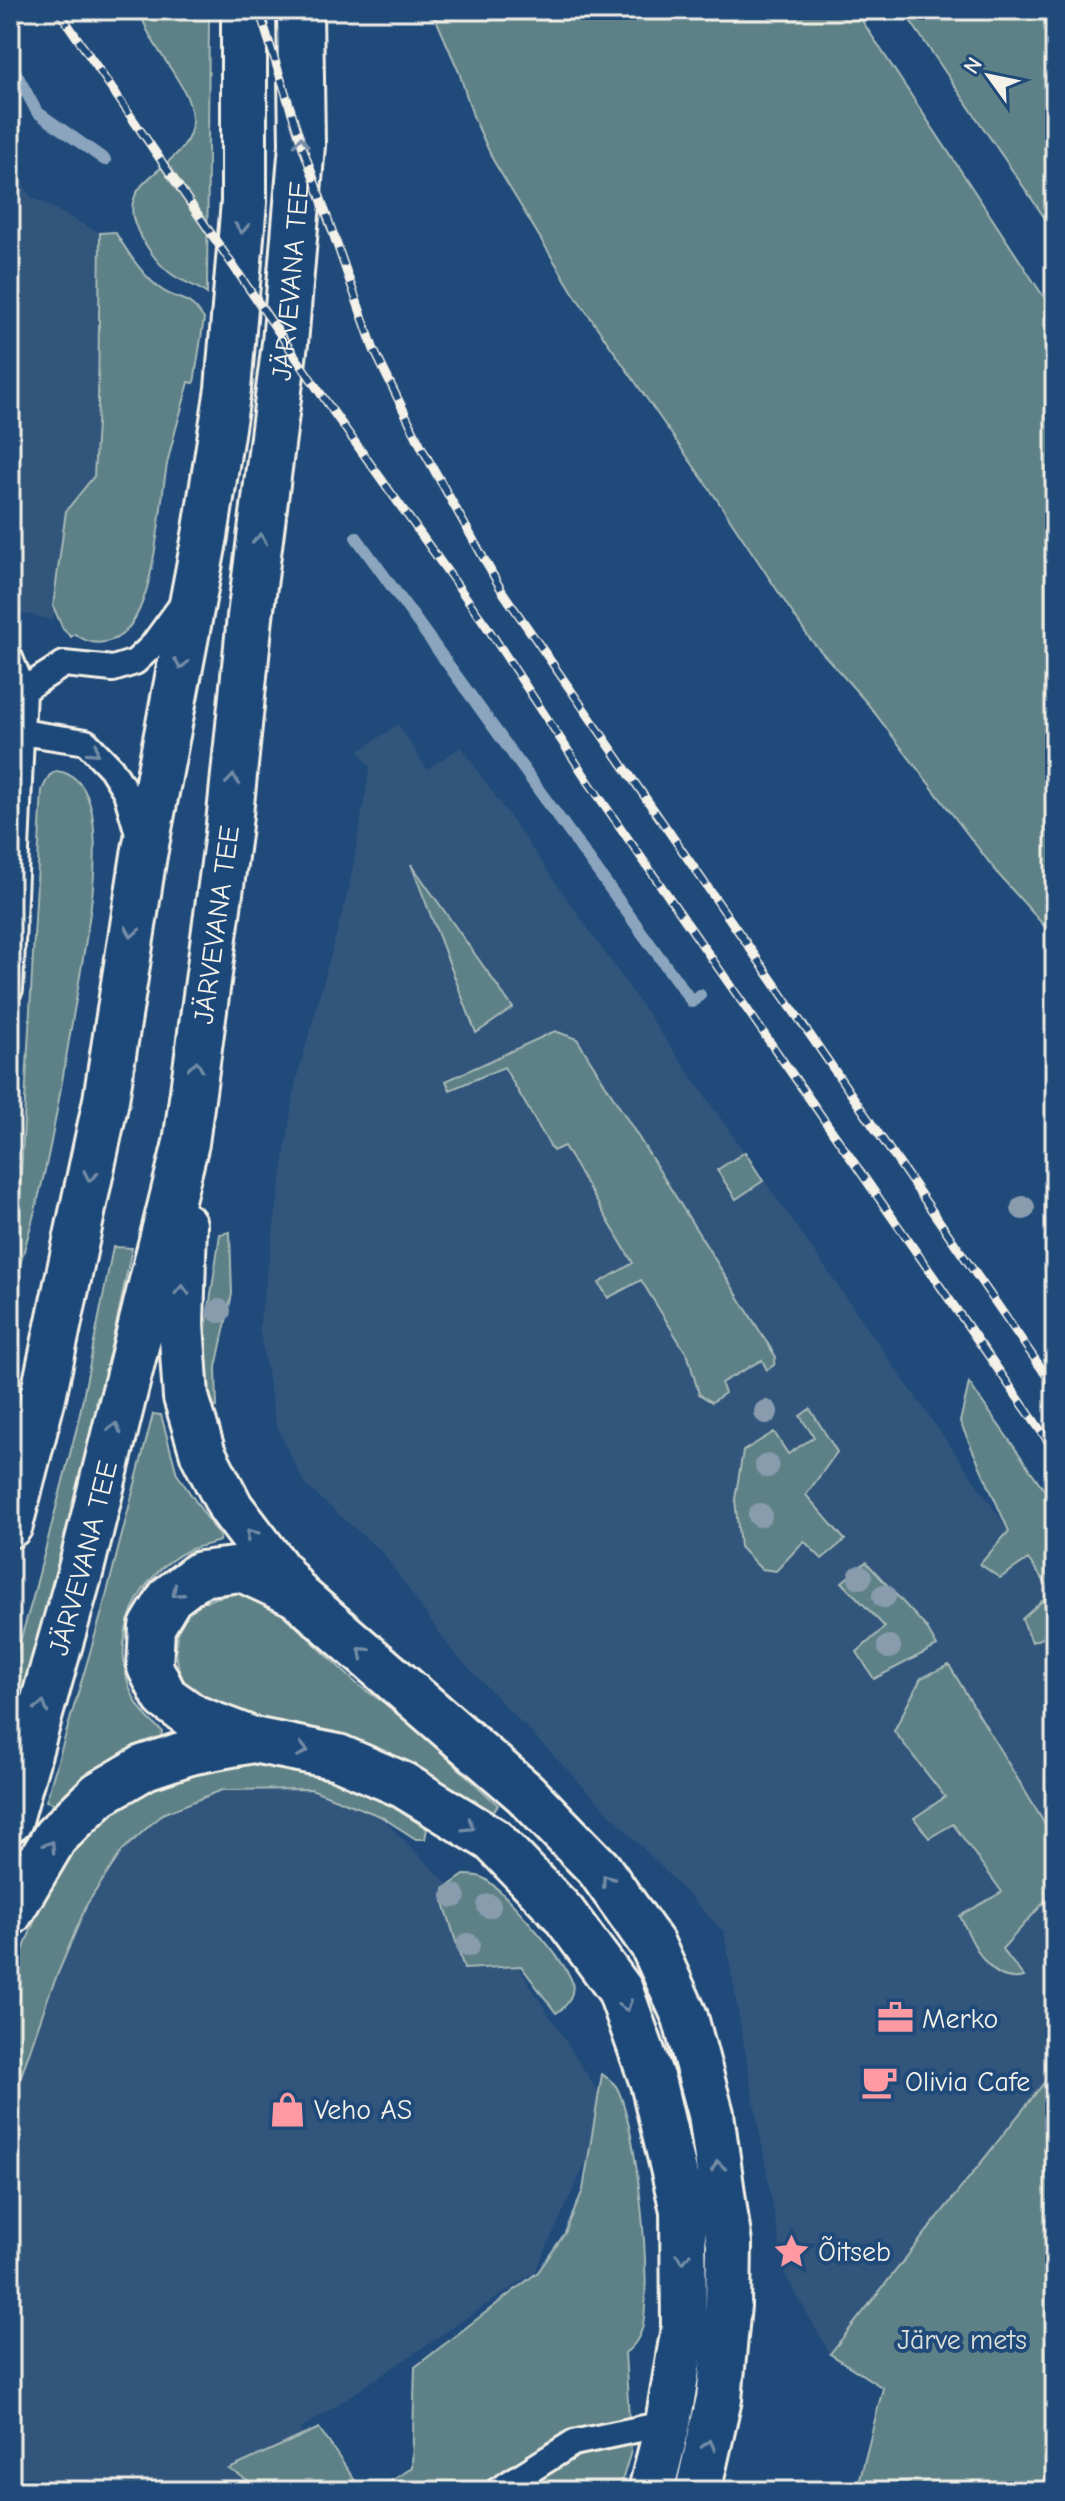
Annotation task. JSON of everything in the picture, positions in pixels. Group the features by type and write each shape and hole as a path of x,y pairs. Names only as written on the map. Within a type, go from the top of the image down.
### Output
{"highway":[{"name":"JÄRVEVANA TEE","path":"10,1525 43,1397 106,1100 144,855 195,587 228,389 244,202 244,10"},
{"name":"JÄRVEVANA TEE","path":"10,1820 81,1569 186,1143 228,834 250,617 285,343 302,145 300,10"},
{"path":"186,1143 181,1324 186,1397 203,1454 231,1508 298,1596 525,1793 599,1869 652,1944 679,2005 711,2114 729,2244 728,2305 719,2399 698,2491"},
{"path":"298,1596 242,1569 200,1574 170,1597 152,1627 150,1667 165,1697 193,1717 253,1740 338,1757 403,1785 493,1840 563,1913 620,1990 653,2083 683,2210 684,2328 668,2423 651,2491"},
{"path":"10,1913 55,1837 99,1794 145,1767 190,1752 253,1740"}],"lane":[{"path":"23,690 64,664 113,669 135,662 151,647 195,587"},
{"path":"10,658 23,690 10,989"},
{"path":"21,732 86,742 111,768 126,792 144,855"},
{"path":"497,2491 573,2443 668,2423"}],"shaded area":[{"path":"10,157 30,196 100,233 99,477 72,513 53,620 10,611"},
{"path":"398,724 427,769 461,747 1055,1596 1055,2069 830,2354 785,2275 724,1932 452,1651 383,1553 305,1485 276,1425 259,1327 295,1085 349,888 370,767 359,751"},
{"path":"36,1106 10,1179 10,1121"},
{"path":"311,1789 376,1812 499,1936 598,2092 588,2158 535,2272 300,2430 338,2491 10,2491 10,2108 50,1992 87,1904 122,1851 162,1814 222,1790"}],"green space":[{"path":"140,10 209,10 207,294 162,266 133,218 133,201 141,187 179,151 189,137 192,119 185,92 152,39"},
{"path":"420,10 855,10 1055,314 1055,938 999,875 867,703 809,638 574,294 493,160 436,19"},
{"path":"903,10 1055,10 1055,233"},
{"path":"115,232 151,281 165,292 187,301 204,319 194,383 189,382 168,460 147,590 125,632 109,641 95,643 75,634 71,637 63,629 53,606 66,511 94,476 100,233"},
{"path":"56,771 71,775 88,798 94,835 94,880 51,1140 10,1302 10,1244 19,1212 42,790 49,776"},
{"path":"411,864 513,1008 476,1033"},
{"path":"555,1031 577,1039 776,1357 774,1365 767,1370 762,1360 721,1383 725,1393 712,1402 699,1394 688,1356 641,1280 608,1298 599,1283 633,1263 564,1146 553,1151 504,1067 450,1090 446,1081"},
{"path":"745,1152 763,1181 736,1199 717,1170"},
{"path":"230,1232 232,1294 216,1367 217,1407 209,1409 204,1342 220,1234"},
{"path":"113,1247 132,1248 101,1398 97,1398 96,1403 100,1405 63,1551 58,1557 10,1736 10,1675 78,1423"},
{"path":"969,1383 1055,1505 1055,1633 1032,1642 1022,1619 1052,1592 1028,1559 1000,1578 980,1564 1009,1531 960,1422"},
{"path":"810,1409 837,1452 806,1495 845,1540 822,1559 804,1541 776,1571 761,1569 740,1547 735,1499 743,1451 774,1432 788,1454 814,1437 800,1416"},
{"path":"153,1414 161,1415 177,1474 220,1537 219,1541 189,1550 170,1561 154,1576 131,1613 125,1634 126,1677 139,1707 162,1731 161,1738 106,1766 57,1804 46,1801 102,1612"},
{"path":"866,1562 926,1627 937,1646 874,1679 857,1652 885,1627 842,1582"},
{"path":"247,1592 280,1611 357,1684 400,1714 498,1805 492,1813 434,1778 389,1756 258,1720 204,1700 191,1691 178,1667 177,1640 182,1621 196,1606 206,1601"},
{"path":"949,1665 1055,1841 1055,1890 1002,1949 1024,1977 1011,1978 991,1969 976,1949 960,1916 1002,1892 953,1824 929,1838 914,1818 945,1797 894,1731 921,1678"},
{"path":"255,1763 300,1771 372,1794 427,1829 425,1839 416,1839 380,1816 311,1789 222,1790 162,1814 122,1851 87,1904 50,1992 10,2108 10,1984 53,1873 95,1823 134,1794 197,1772"},
{"path":"464,1875 479,1876 492,1884 559,1959 573,1987 567,2004 556,2013 521,1966 464,1969 444,1902 444,1889"},
{"name":"Järve mets","path":"1055,2069 1055,2491 857,2491 883,2388 830,2354"},
{"path":"602,2074 616,2086 624,2105 641,2205 646,2278 642,2329 625,2353 631,2451 619,2491 375,2491 412,2468 415,2367 538,2272 565,2233 583,2190"},
{"path":"319,2428 362,2491 266,2491 229,2469"}],"waterway":[{"path":"10,62 37,112 105,160"},
{"path":"356,537 692,1002 700,995"}],"railway":[{"path":"58,10 334,413 485,624 590,784 1055,1451"},
{"path":"259,10 302,145 374,350 423,450 502,591 1055,1388"}],"place":[{"name":"Merko","path":"896,2018"},
{"name":"Olivia Cafe","path":"879,2081"},
{"name":"Veho AS","path":"288,2109"},
{"name":"Õitseb","path":"792,2251"}]}
